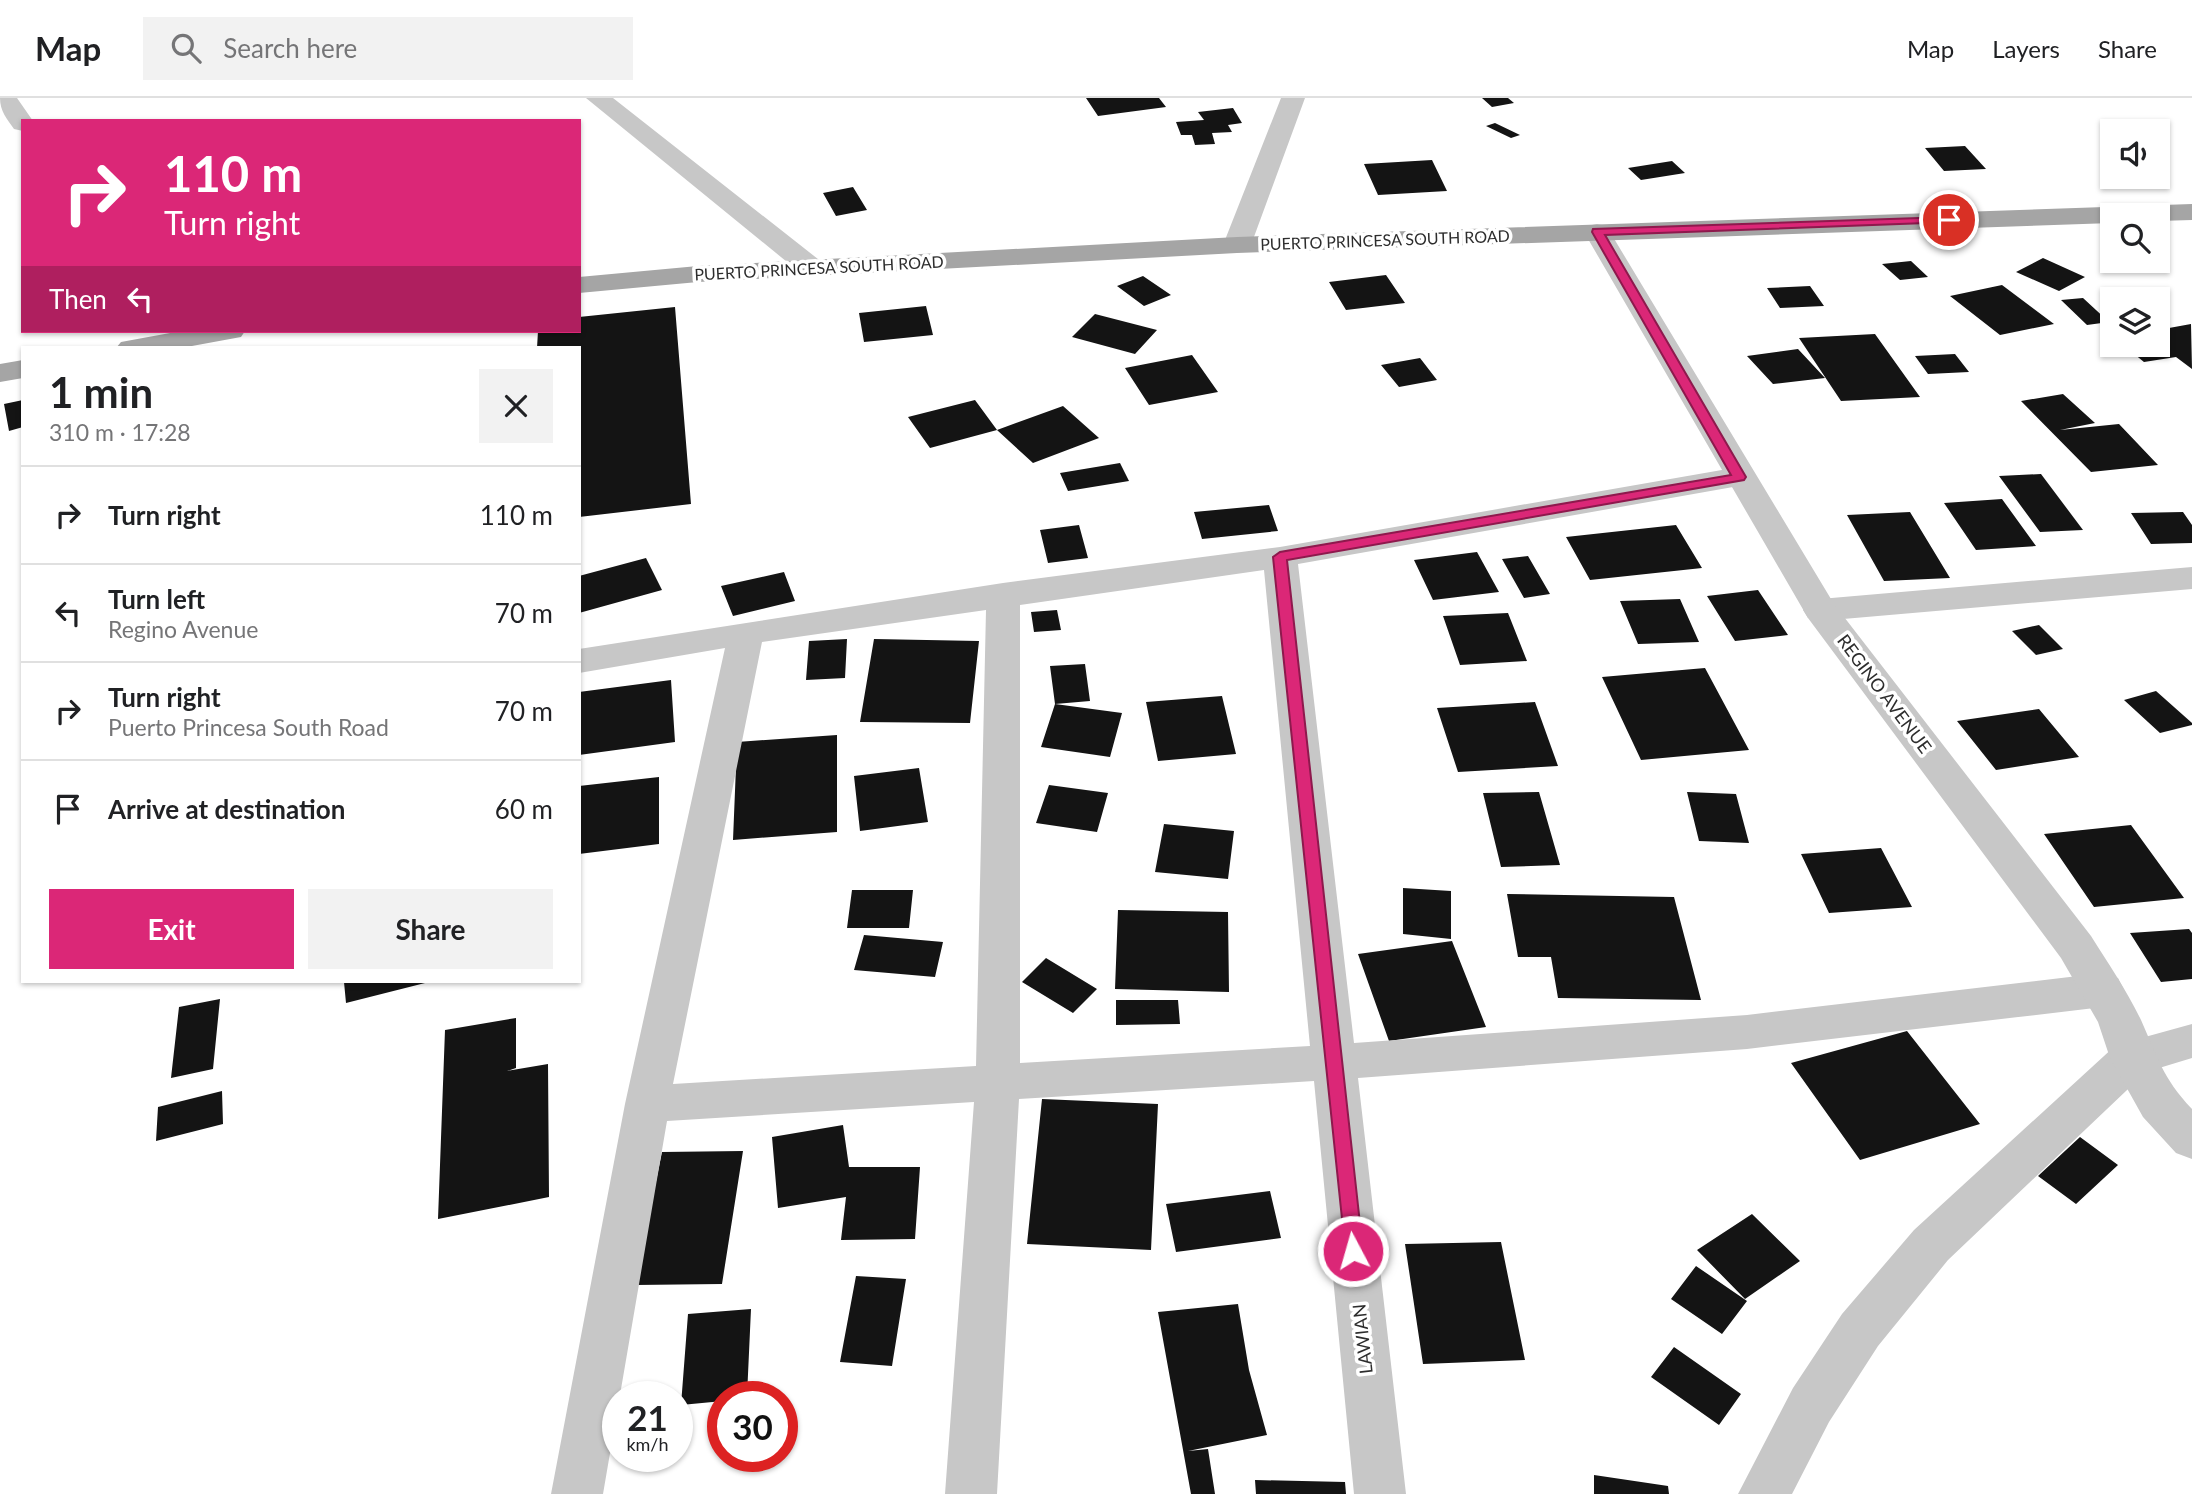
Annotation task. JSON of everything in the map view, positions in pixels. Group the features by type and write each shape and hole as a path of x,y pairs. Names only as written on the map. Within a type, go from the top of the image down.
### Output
{"main road":[{"name":"PUERTO PRINCESA SOUTH ROAD","path":"581,285 1237,245 2192,212"},
{"path":"137,346 167,336 205,333"},
{"path":"0,373 21,369"}],"street":[{"path":"5,98 21,121"},
{"path":"598,98 813,269"},
{"path":"1237,245 1293,98"},
{"name":"REGINO AVENUE","path":"1597,232 1739,477 1820,610 2076,947 2120,1022 2132,1058 2159,1104 2192,1140"},
{"path":"581,661 1003,594 1280,557 1739,477"},
{"name":"LAWIAN","path":"1280,557 1380,1494"},
{"path":"1820,610 2192,578"},
{"path":"971,1494 998,1081 1003,594"},
{"path":"577,1494 646,1104 746,633"},
{"path":"646,1104 1332,1062 1747,1032 2103,990"},
{"path":"1764,1494 1811,1405 1860,1330 1931,1245 2132,1058 2192,1041"}],"building":[{"path":"1086,98 1159,98 1166,107 1098,116"},
{"path":"1482,98 1508,98 1514,103 1492,107"},
{"path":"1233,108 1242,123 1228,125 1232,132 1212,133 1215,144 1195,145 1192,135 1181,135 1176,122 1204,120 1198,112"},
{"path":"1495,123 1520,135 1511,138 1486,126"},
{"path":"1965,146 1986,169 1944,171 1925,148"},
{"path":"1432,160 1447,191 1378,195 1364,164"},
{"path":"1672,161 1685,173 1641,180 1628,168"},
{"path":"853,187 867,210 836,216 823,193"},
{"path":"2043,258 2085,277 2059,291 2016,272"},
{"path":"1911,261 1928,277 1900,280 1882,264"},
{"path":"1386,275 1405,303 1346,310 1329,282"},
{"path":"1143,276 1171,295 1144,306 1117,286"},
{"path":"2002,285 2054,324 2000,335 1950,296"},
{"path":"1810,286 1824,306 1780,308 1767,288"},
{"path":"2083,298 2100,314 2100,323 2087,325 2061,300"},
{"path":"926,306 933,335 864,342 859,313"},
{"path":"675,307 691,504 581,517 581,346 537,346 538,333 581,333 581,317"},
{"path":"1095,314 1157,330 1135,354 1072,337"},
{"path":"2191,324 2192,369 2176,357 2144,362 2138,357 2170,357 2170,328"},
{"path":"1875,334 1920,397 1841,401 1799,338"},
{"path":"1798,349 1825,378 1773,384 1747,356"},
{"path":"1955,354 1969,372 1928,374 1915,356"},
{"path":"1192,355 1218,392 1149,405 1125,368"},
{"path":"1420,358 1437,380 1399,387 1381,365"},
{"path":"2063,394 2095,423 2060,430 2119,424 2158,465 2091,472 2021,401"},
{"path":"21,400 21,428 9,431 4,404"},
{"path":"975,400 997,430 930,448 908,417"},
{"path":"1063,406 1099,438 1033,463 997,430"},
{"path":"1120,463 1129,481 1068,491 1060,473"},
{"path":"2041,474 2083,530 2040,532 1999,476"},
{"path":"2002,499 2036,546 1976,550 1944,503"},
{"path":"1269,505 1278,531 1202,539 1194,512"},
{"path":"1910,512 1950,578 1884,581 1847,515"},
{"path":"2183,512 2192,525 2192,543 2151,544 2131,513"},
{"path":"1079,525 1088,558 1048,563 1040,530"},
{"path":"1676,525 1702,568 1590,580 1566,537"},
{"path":"1477,552 1499,592 1433,600 1414,560"},
{"path":"1528,556 1550,594 1524,598 1502,559"},
{"path":"646,558 662,590 581,612 581,575"},
{"path":"784,572 795,601 733,616 721,586"},
{"path":"1758,590 1788,635 1735,641 1707,596"},
{"path":"1680,599 1699,642 1638,644 1620,601"},
{"path":"1057,610 1061,630 1034,632 1031,612"},
{"path":"1508,613 1527,661 1460,665 1443,616"},
{"path":"2039,625 2063,649 2036,655 2012,631"},
{"path":"847,639 845,678 806,680 809,641"},
{"path":"874,639 979,641 970,723 860,722"},
{"path":"1085,664 1090,701 1055,704 1050,666"},
{"path":"1705,668 1749,750 1641,760 1602,677"},
{"path":"671,680 675,742 581,755 581,692"},
{"path":"2156,691 2192,725 2160,733 2124,700"},
{"path":"1222,696 1236,754 1158,761 1146,702"},
{"path":"1535,702 1558,766 1458,772 1437,708"},
{"path":"1055,704 1122,713 1110,757 1041,747"},
{"path":"2039,709 2079,757 1996,770 1957,721"},
{"path":"837,735 837,832 733,840 737,742"},
{"path":"919,768 928,822 860,831 854,776"},
{"path":"659,777 659,844 581,854 581,786"},
{"path":"1049,785 1108,793 1097,832 1036,823"},
{"path":"1539,792 1560,865 1501,867 1483,793"},
{"path":"1687,792 1736,794 1749,843 1699,841"},
{"path":"1164,824 1234,831 1228,879 1155,872"},
{"path":"2131,825 2184,898 2094,907 2044,834"},
{"path":"1881,848 1912,907 1829,913 1801,854"},
{"path":"1403,888 1451,891 1451,939 1403,934"},
{"path":"852,890 913,890 909,928 847,928"},
{"path":"1507,894 1674,897 1701,1000 1558,998 1551,957 1518,957"},
{"path":"1118,910 1228,912 1229,992 1115,989"},
{"path":"2189,929 2192,933 2192,979 2161,982 2130,933"},
{"path":"864,935 943,942 935,977 854,970"},
{"path":"1452,941 1486,1027 1389,1041 1358,954"},
{"path":"1046,958 1097,989 1073,1013 1022,982"},
{"path":"344,983 425,983 346,1003"},
{"path":"220,999 213,1069 171,1078 179,1007"},
{"path":"1116,1000 1178,1000 1180,1024 1116,1025"},
{"path":"516,1018 516,1068 507,1071 548,1064 549,1197 438,1219 445,1030"},
{"path":"1907,1031 1980,1124 1860,1160 1791,1063"},
{"path":"222,1091 223,1124 156,1141 158,1107"},
{"path":"1042,1099 1158,1104 1151,1250 1027,1244"},
{"path":"843,1125 849,1167 920,1167 915,1239 841,1240 846,1197 778,1208 772,1137"},
{"path":"2080,1137 2118,1165 2076,1204 2038,1176"},
{"path":"743,1151 722,1284 635,1285 662,1152"},
{"path":"1270,1191 1281,1238 1176,1252 1166,1204"},
{"path":"1752,1214 1800,1261 1745,1299 1697,1250"},
{"path":"1501,1242 1525,1360 1423,1364 1405,1244"},
{"path":"1696,1266 1747,1301 1722,1334 1671,1299"},
{"path":"856,1276 906,1279 892,1366 840,1362"},
{"path":"1238,1304 1249,1370 1267,1435 1188,1451 1208,1449 1215,1494 1191,1494 1158,1312"},
{"path":"751,1309 748,1381 707,1381 707,1403 693,1404 693,1381 683,1381 688,1314"},
{"path":"1674,1347 1741,1394 1719,1425 1651,1377"},
{"path":"1594,1475 1668,1486 1669,1494 1594,1494"},
{"path":"1255,1480 1345,1482 1346,1494 1256,1494"}],"route":[{"path":"1353,1251 1280,557 1739,477 1597,232 1949,220"}]}
